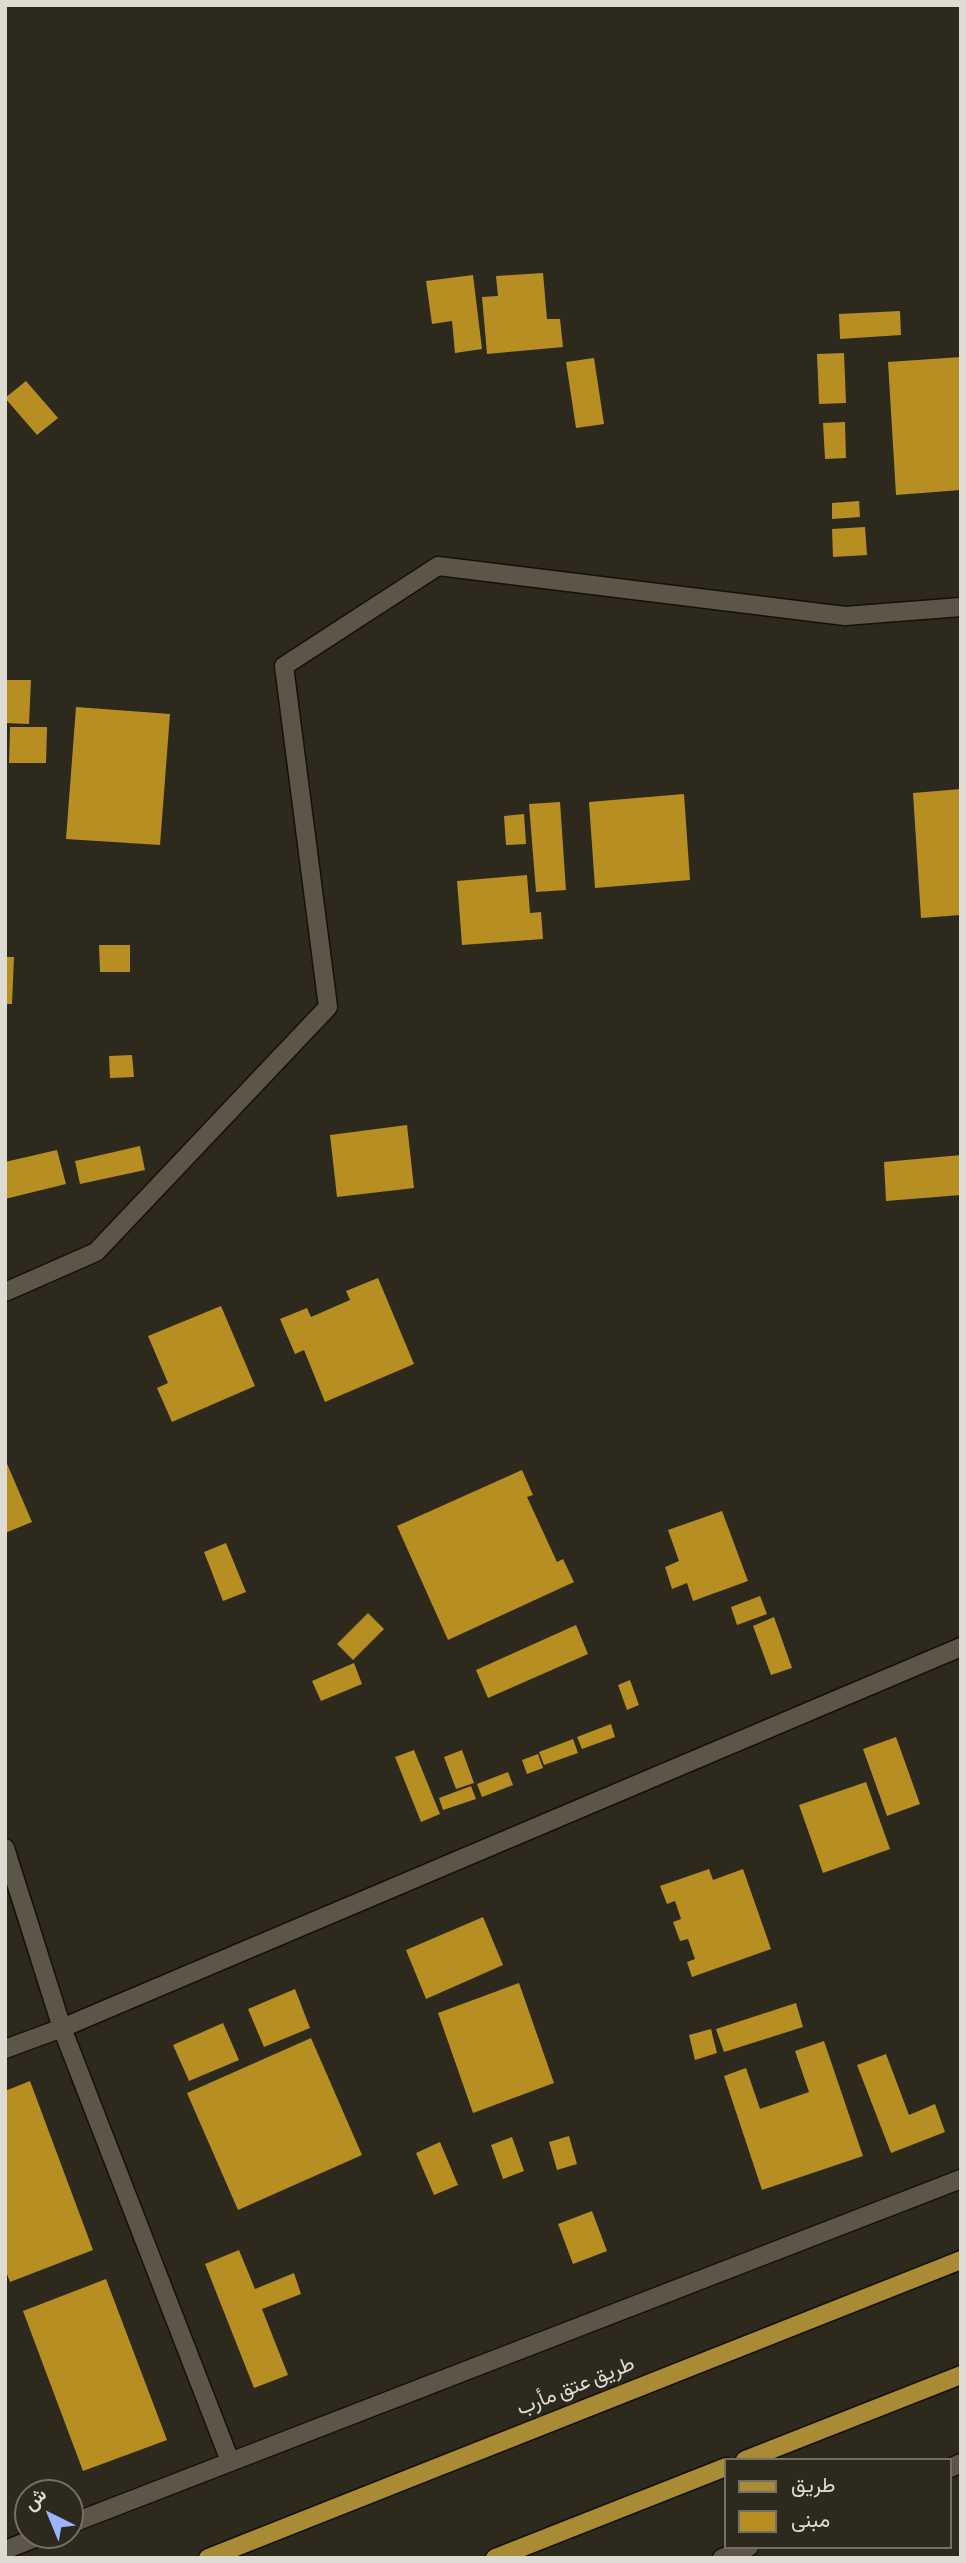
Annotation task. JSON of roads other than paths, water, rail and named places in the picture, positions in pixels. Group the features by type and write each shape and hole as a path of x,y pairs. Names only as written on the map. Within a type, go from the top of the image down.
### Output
{"main road":[{"name":"طريق عتق مأرب","path":"208,2558 961,2259"},
{"path":"751,2458 961,2375"},
{"path":"495,2558 724,2468"}],"street":[{"path":"5,1292 96,1252 328,1007 284,666 438,566 845,616 961,607"},
{"path":"5,2049 62,2028 961,1647"},
{"path":"5,1848 62,2028 230,2461"},
{"path":"84,2518 961,2179"},
{"path":"722,2558 744,2549"}]}
